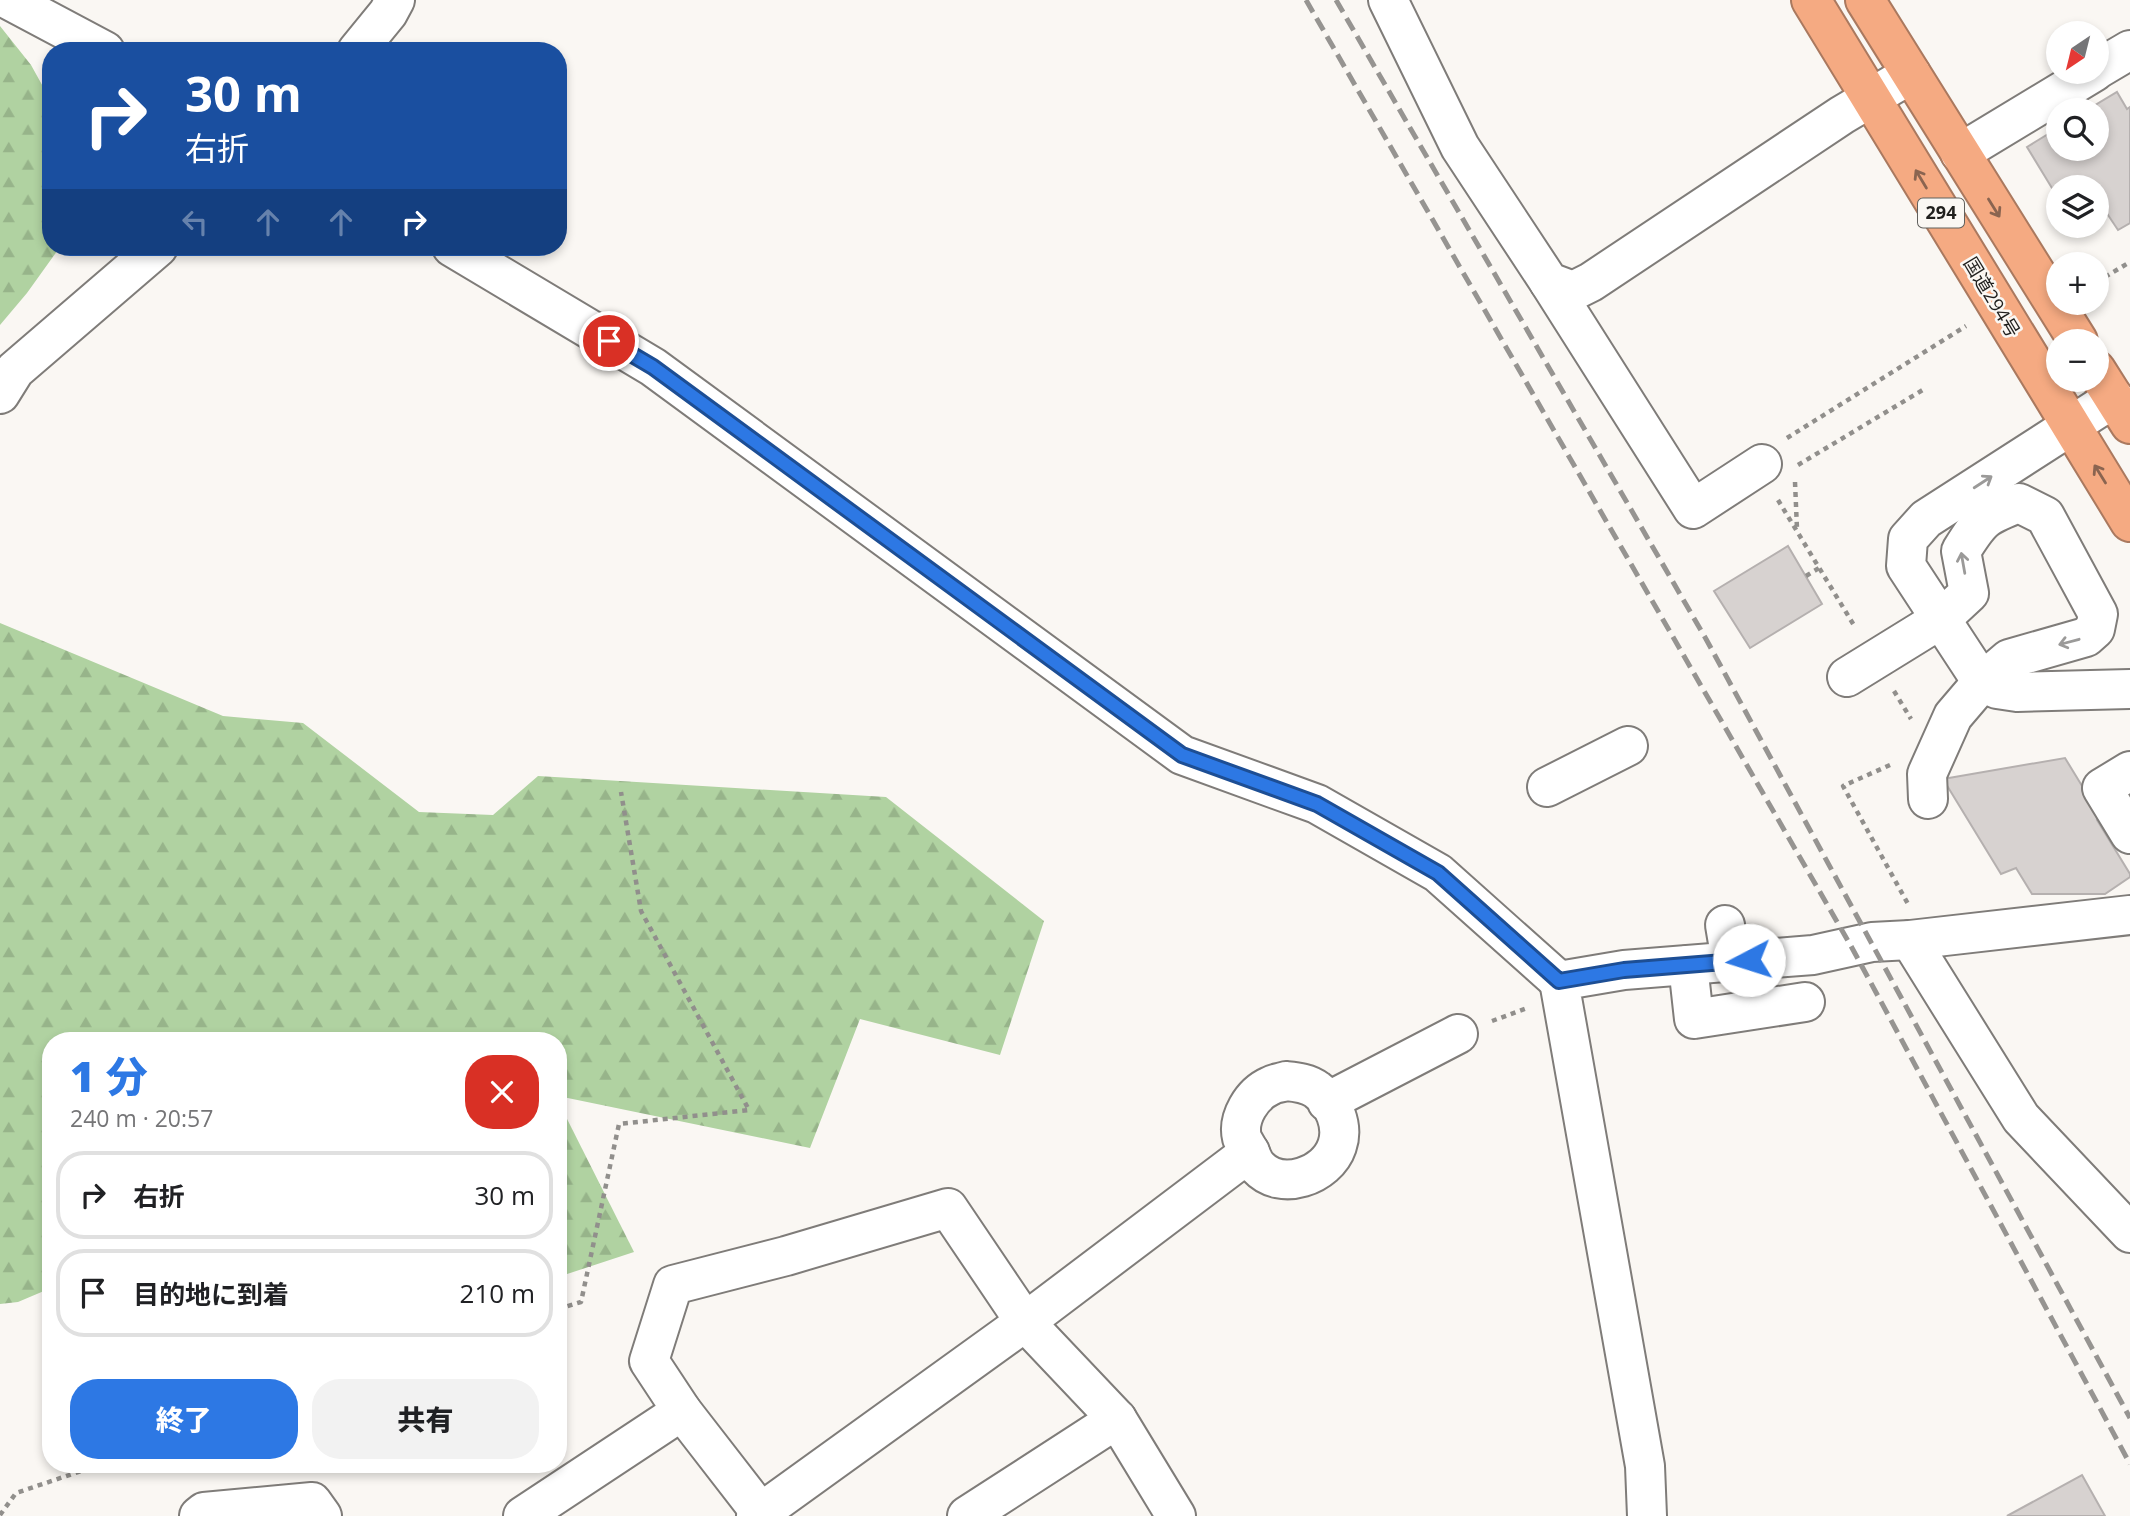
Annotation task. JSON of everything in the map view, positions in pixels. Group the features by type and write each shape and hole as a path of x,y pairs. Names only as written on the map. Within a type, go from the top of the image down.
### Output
{"highway":[{"name":"国道294号","path":"1811,0 2130,522"},
{"name":"294","path":"1866,0 2070,329"}],"street":[{"path":"9,0 88,42"},
{"path":"364,42 395,0"},
{"path":"1388,0 1460,147 1693,509 1779,472"},
{"path":"2109,63 2130,50"},
{"path":"1549,282 1573,291 1591,282 1871,97 1911,74"},
{"path":"1960,153 2074,84"},
{"path":"0,394 15,370 148,256"},
{"path":"467,256 653,367 1182,755 1317,804 1438,873 1560,990 1586,1056 1596,1109 1645,1466 1647,1516"},
{"path":"2113,397 1926,519 1908,539 1906,566 1982,682 1997,689 2017,692 2130,689"},
{"path":"1847,677 1941,619 1969,593 1961,551 1974,530 1989,514 2019,503 2045,516 2098,614 2095,629 2086,637 2009,659 1982,682 1953,716 1927,774 1928,799"},
{"path":"1547,787 1628,746"},
{"path":"2130,771 2102,788 2130,834"},
{"path":"1560,990 1627,953 1688,965 1741,948 1814,955 1872,942 2130,915"},
{"path":"1910,940 2021,1118 2130,1233"},
{"path":"1688,965 1694,1019 1789,1004 1741,948"},
{"path":"1327,1102 1458,1034"},
{"path":"1286,1082 1302,1083 1317,1090 1336,1114 1340,1130 1337,1146 1329,1160 1318,1171 1303,1178 1287,1179 1271,1175 1257,1167 1250,1152 1242,1138 1242,1122 1247,1107 1257,1095 1270,1086 1286,1082"},
{"path":"1176,1516 1117,1419 1025,1322 948,1208 786,1256 673,1285 649,1362 759,1514 1025,1322 1250,1152"},
{"path":"523,1516 682,1411"},
{"path":"967,1516 1117,1419"},
{"path":"199,1516 204,1512 312,1502 322,1516"}],"path":[{"path":"2109,275 2130,262"},
{"path":"1797,533 1779,472 1787,438 1970,324"},
{"path":"1806,576 1819,568"},
{"path":"567,1306 581,1302 619,1124 749,1110 641,911 621,792"},
{"path":"1458,1034 1539,1004 1560,990"},
{"path":"0,1515 16,1493 75,1473"}],"green space":[{"path":"0,26 31,65 42,85 42,256 54,256 0,325"},
{"path":"0,623 223,716 303,723 419,812 493,815 538,776 886,797 1044,921 1000,1055 860,1019 810,1148 567,1098 567,1032 42,1032 42,1292 18,1302 0,1304"},
{"path":"567,1119 634,1252 567,1274"}],"building":[{"path":"2117,92 2127,109 2130,107 2130,223 2118,230 2109,216 2109,175 2046,175 2046,178 2027,147 2046,135 2046,161 2109,161 2107,98"},
{"path":"1788,546 1822,604 1750,648 1714,591"},
{"path":"2065,758 2101,817 2097,820 2130,874 2130,877 2105,894 2032,894 2016,868 2001,874 1943,779"},
{"path":"2082,1475 2105,1516 2007,1516"}],"railway":[{"path":"1306,0 1851,946 2130,1464"},
{"path":"1336,0 1706,639 2130,1418"}],"route":[{"path":"609,341 653,367 1182,755 1317,804 1438,873 1559,981 1624,970 1749,960"}]}
